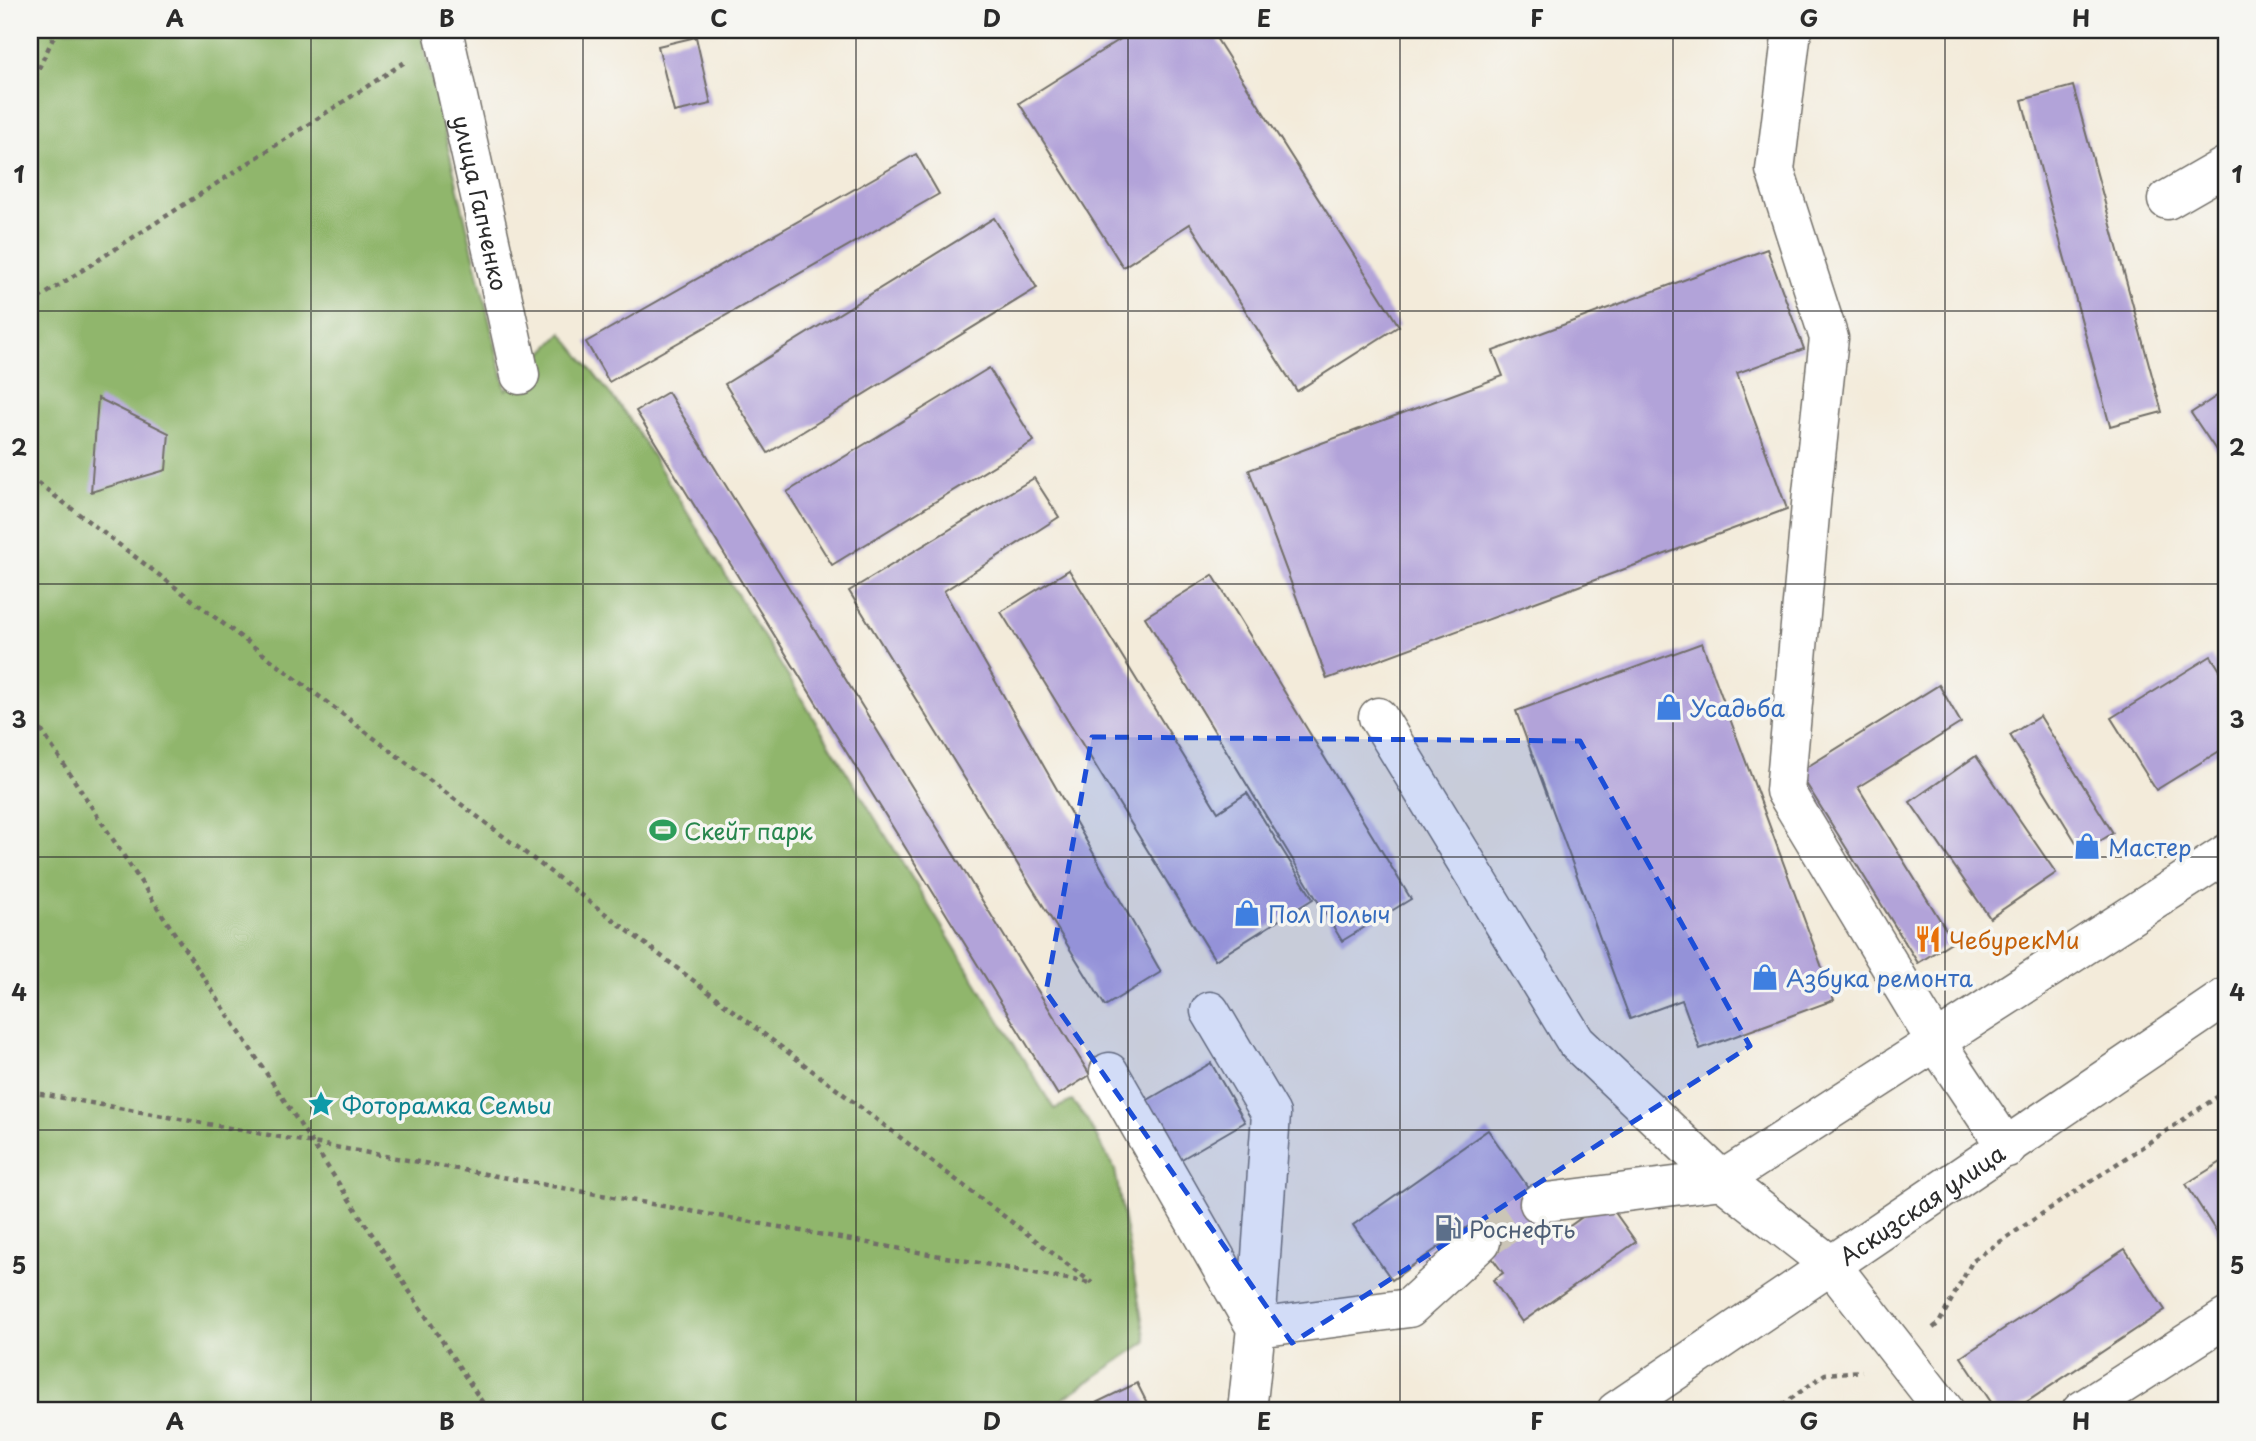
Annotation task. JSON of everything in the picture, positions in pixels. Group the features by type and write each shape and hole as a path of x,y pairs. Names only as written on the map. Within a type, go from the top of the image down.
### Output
{"main road":[{"name":"улица Гапченко","path":"443,30 520,375"},
{"path":"1792,30 1775,170 1829,338 1785,791 1936,1042 2007,1148"},
{"path":"2167,200 2226,166"},
{"path":"1378,717 1576,1042 1722,1180 1832,1266 1945,1411"},
{"path":"1539,1203 1722,1180 2226,854"},
{"name":"Аскизская улица","path":"1616,1411 2226,997"},
{"path":"1210,1011 1271,1114 1256,1328 1247,1411"},
{"path":"1109,1072 1256,1328"},
{"path":"1256,1328 1409,1308 1481,1242"},
{"path":"2081,1411 2226,1318"}],"path":[{"path":"30,87 58,30"},
{"path":"30,304 412,57"},
{"path":"30,477 1092,1283 30,1092"},
{"path":"30,713 488,1411"},
{"path":"1939,1323 1973,1260 2226,1091"},
{"path":"1774,1411 1825,1374 1866,1371"}],"highlighted area":[{"path":"1092,737 1580,741 1750,1046 1292,1343 1046,992"}],"green space":[{"path":"30,30 420,30 506,390 562,333 629,418 1054,1109 1072,1101 1086,1118 1115,1170 1146,1342 1045,1411 30,1411"}],"building":[{"path":"1135,30 1211,30 1399,326 1297,391 1190,224 1123,267 1019,103"},
{"path":"696,37 711,104 674,112 658,46"},
{"path":"2073,86 2162,412 2110,426 2022,100"},
{"path":"916,154 939,194 609,382 586,342"},
{"path":"994,218 1037,288 768,453 725,384"},
{"path":"1767,249 1804,349 1737,373 1787,509 1327,679 1249,470 1503,376 1493,351"},
{"path":"989,368 1034,441 832,565 787,492"},
{"path":"668,392 1090,1075 1058,1095 636,411"},
{"path":"2223,392 2226,396 2226,465 2191,413"},
{"path":"98,398 169,433 166,470 91,492"},
{"path":"1034,478 1059,517 944,591 1161,972 1105,1006 849,591"},
{"path":"1069,570 1218,812 1247,793 1313,899 1215,960 1001,612"},
{"path":"1213,575 1411,899 1342,941 1145,617"},
{"path":"1702,643 1834,1000 1700,1049 1682,1000 1630,1019 1516,711"},
{"path":"2211,656 2226,680 2226,747 2156,790 2111,718"},
{"path":"1939,685 1961,723 1858,787 1953,941 1918,963 1799,772"},
{"path":"2040,716 2113,833 2082,852 2010,735"},
{"path":"1976,756 2056,873 1990,918 1910,802"},
{"path":"1211,1063 1245,1122 1180,1160 1146,1101"},
{"path":"1488,1130 1560,1233 1606,1200 1636,1242 1522,1322 1493,1280 1503,1273 1469,1226 1392,1280 1353,1225"},
{"path":"2226,1159 2226,1247 2186,1184"},
{"path":"2125,1249 2165,1310 2013,1411 1997,1411 1961,1357"},
{"path":"1137,1383 1151,1411 1084,1411 1083,1409"}],"tunnel":[{"path":"1481,1242 1539,1203"}],"place":[{"name":"Усадьба","path":"1669,707"},
{"name":"Скейт парк","path":"663,830"},
{"name":"Мастер","path":"2087,846"},
{"name":"Пол Полыч","path":"1247,913"},
{"name":"ЧебурекМи","path":"1928,939"},
{"name":"Азбука ремонта","path":"1765,977"},
{"name":"Фоторамка Семьи","path":"321,1104"},
{"name":"Роснефть","path":"1448,1228"}]}
